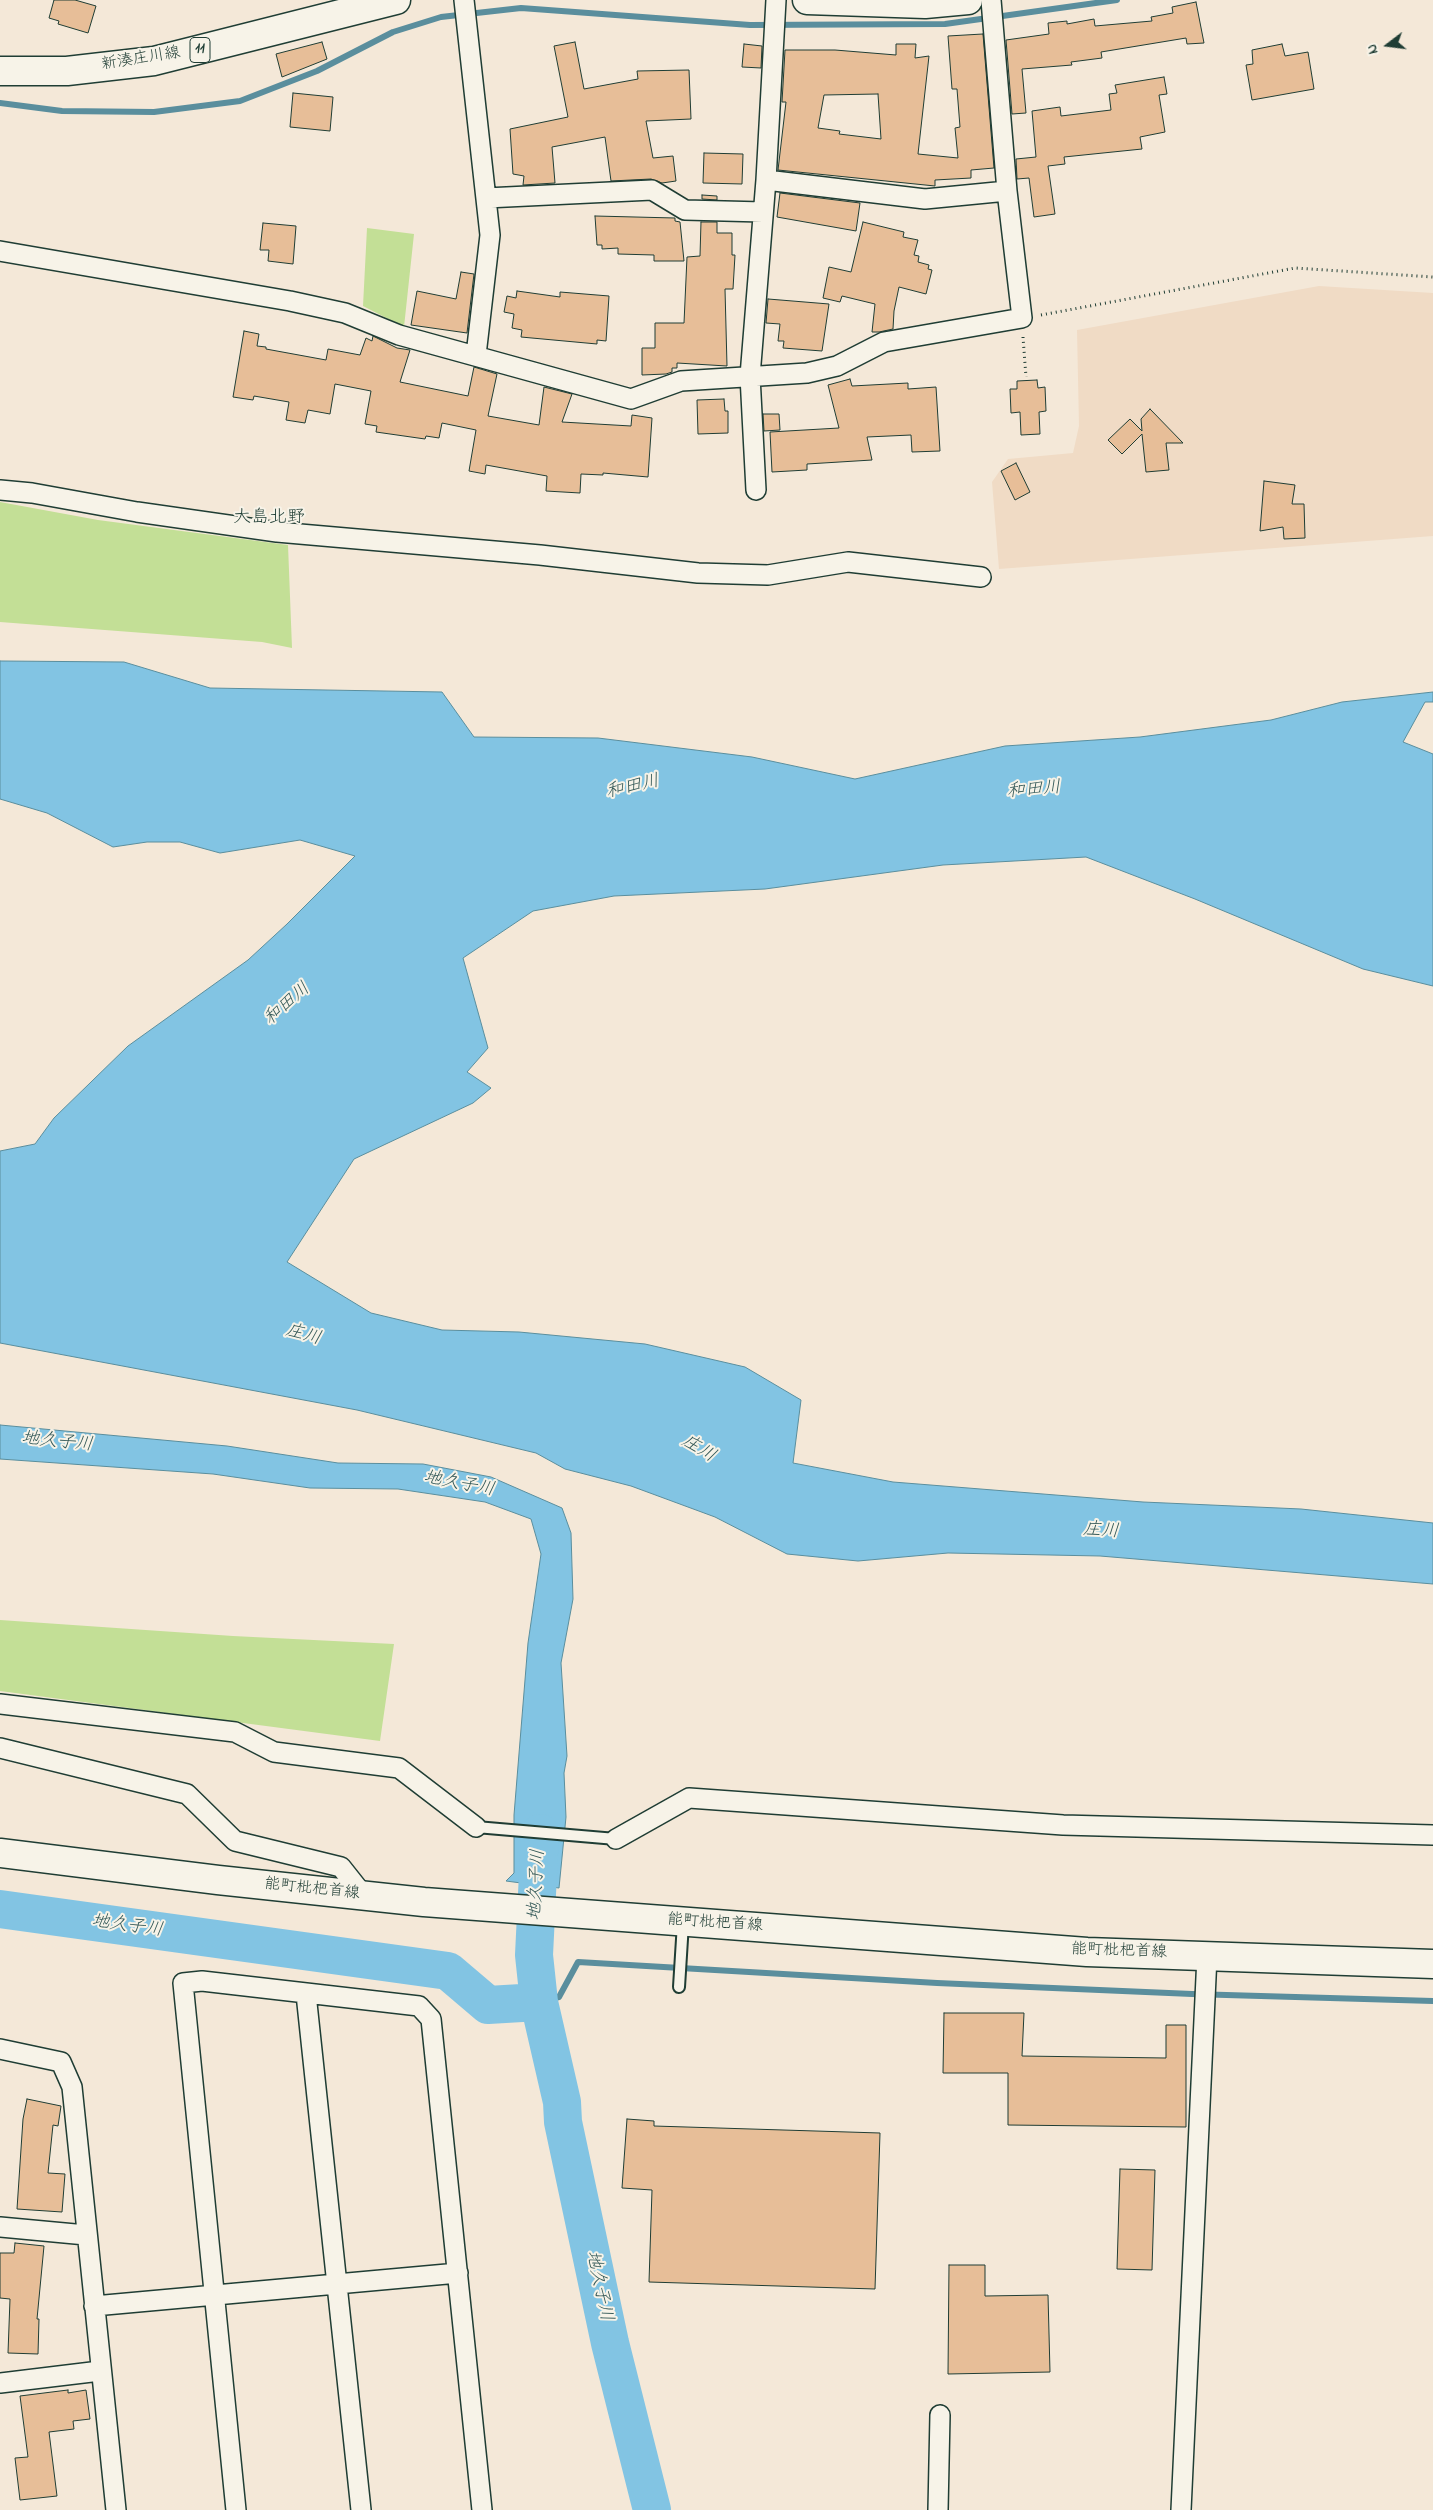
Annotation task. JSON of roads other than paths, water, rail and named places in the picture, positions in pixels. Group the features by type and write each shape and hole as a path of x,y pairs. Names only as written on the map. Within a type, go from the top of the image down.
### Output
{"main road":[{"name":"新湊庄川線","path":"0,71 67,72 154,61 396,0"},
{"path":"807,0 925,4 968,0"},
{"name":"能町枇杷首線","path":"0,1853 364,1896 614,1916 683,1931 1087,1952 1433,1964"}],"street":[{"path":"464,0 490,235 476,355"},
{"path":"756,490 750,376 766,180 776,0"},
{"path":"0,251 290,301 344,313 399,335 631,399 681,381 807,373 837,366 884,342 1022,318 1007,191 992,0"},
{"path":"766,180 925,200 1007,191"},
{"path":"486,198 652,190 685,210 763,212"},
{"path":"0,490 32,493 137,512 277,532 540,555 698,573 768,575 848,562 981,577"},
{"path":"0,1704 234,1732 274,1752 400,1768 476,1827"},
{"path":"0,1748 187,1794 235,1841 342,1867 364,1896"},
{"path":"616,1839 689,1798 1063,1825 1433,1835"},
{"path":"1181,2510 1207,1956"},
{"path":"236,2510 216,2295 183,1984 202,1981 419,2006 431,2019 482,2510"},
{"path":"306,1994 361,2510"},
{"path":"0,2049 61,2062 72,2087 100,2371 116,2510"},
{"path":"0,2227 86,2235"},
{"path":"94,2306 458,2273"},
{"path":"0,2382 100,2371"},
{"path":"938,2510 940,2415"}],"lane":[{"path":"476,1827 616,1839"},
{"path":"679,1987 683,1931"}],"water":[{"path":"0,661 124,662 210,688 442,692 474,737 598,738 752,757 855,779 1005,746 1140,737 1271,720 1342,702 1433,692 1433,702 1425,702 1403,742 1433,754 1433,986 1363,969 1195,899 1086,857 943,865 765,889 614,896 533,911 463,958 488,1048 467,1072 491,1088 473,1103 354,1159 287,1262 371,1313 442,1330 519,1332 645,1344 745,1367 801,1400 793,1463 893,1482 1143,1502 1301,1509 1433,1523 1433,1584 1100,1556 948,1553 858,1561 787,1554 715,1517 631,1486 565,1469 536,1453 357,1410 0,1343 0,1151 35,1144 54,1118 128,1046 248,960 355,856 300,840 220,853 180,842 147,842 113,847 47,813 0,799"},
{"path":"0,1425 227,1446 338,1463 423,1464 491,1477 562,1508 571,1533 573,1599 561,1663 567,1756 564,1773 566,1817 559,1888 506,1881 514,1873 514,1815 528,1643 541,1554 531,1519 485,1502 398,1489 310,1488 213,1474 0,1459"}],"waterway":[{"path":"0,103 62,111 154,112 240,101 317,71 393,32 441,17 521,8 750,25 945,24 1117,0"},
{"name":"地久子川","path":"540,1833 534,1955 539,2002 562,2102 563,2122 610,2343 652,2510"},
{"name":"地久子川","path":"0,1909 448,1971 488,2005 539,2002"},
{"path":"539,2002 559,1997 578,1962 937,1983 1192,1994 1433,2001"}],"district":[{"name":"大島北野","path":"269,519"}],"water label":[{"name":"和田川","path":"633,788"},
{"name":"和田川","path":"1034,791"},
{"name":"和田川","path":"288,1005"},
{"name":"庄川","path":"303,1336"},
{"name":"庄川","path":"698,1450"},
{"name":"庄川","path":"1101,1532"}]}
